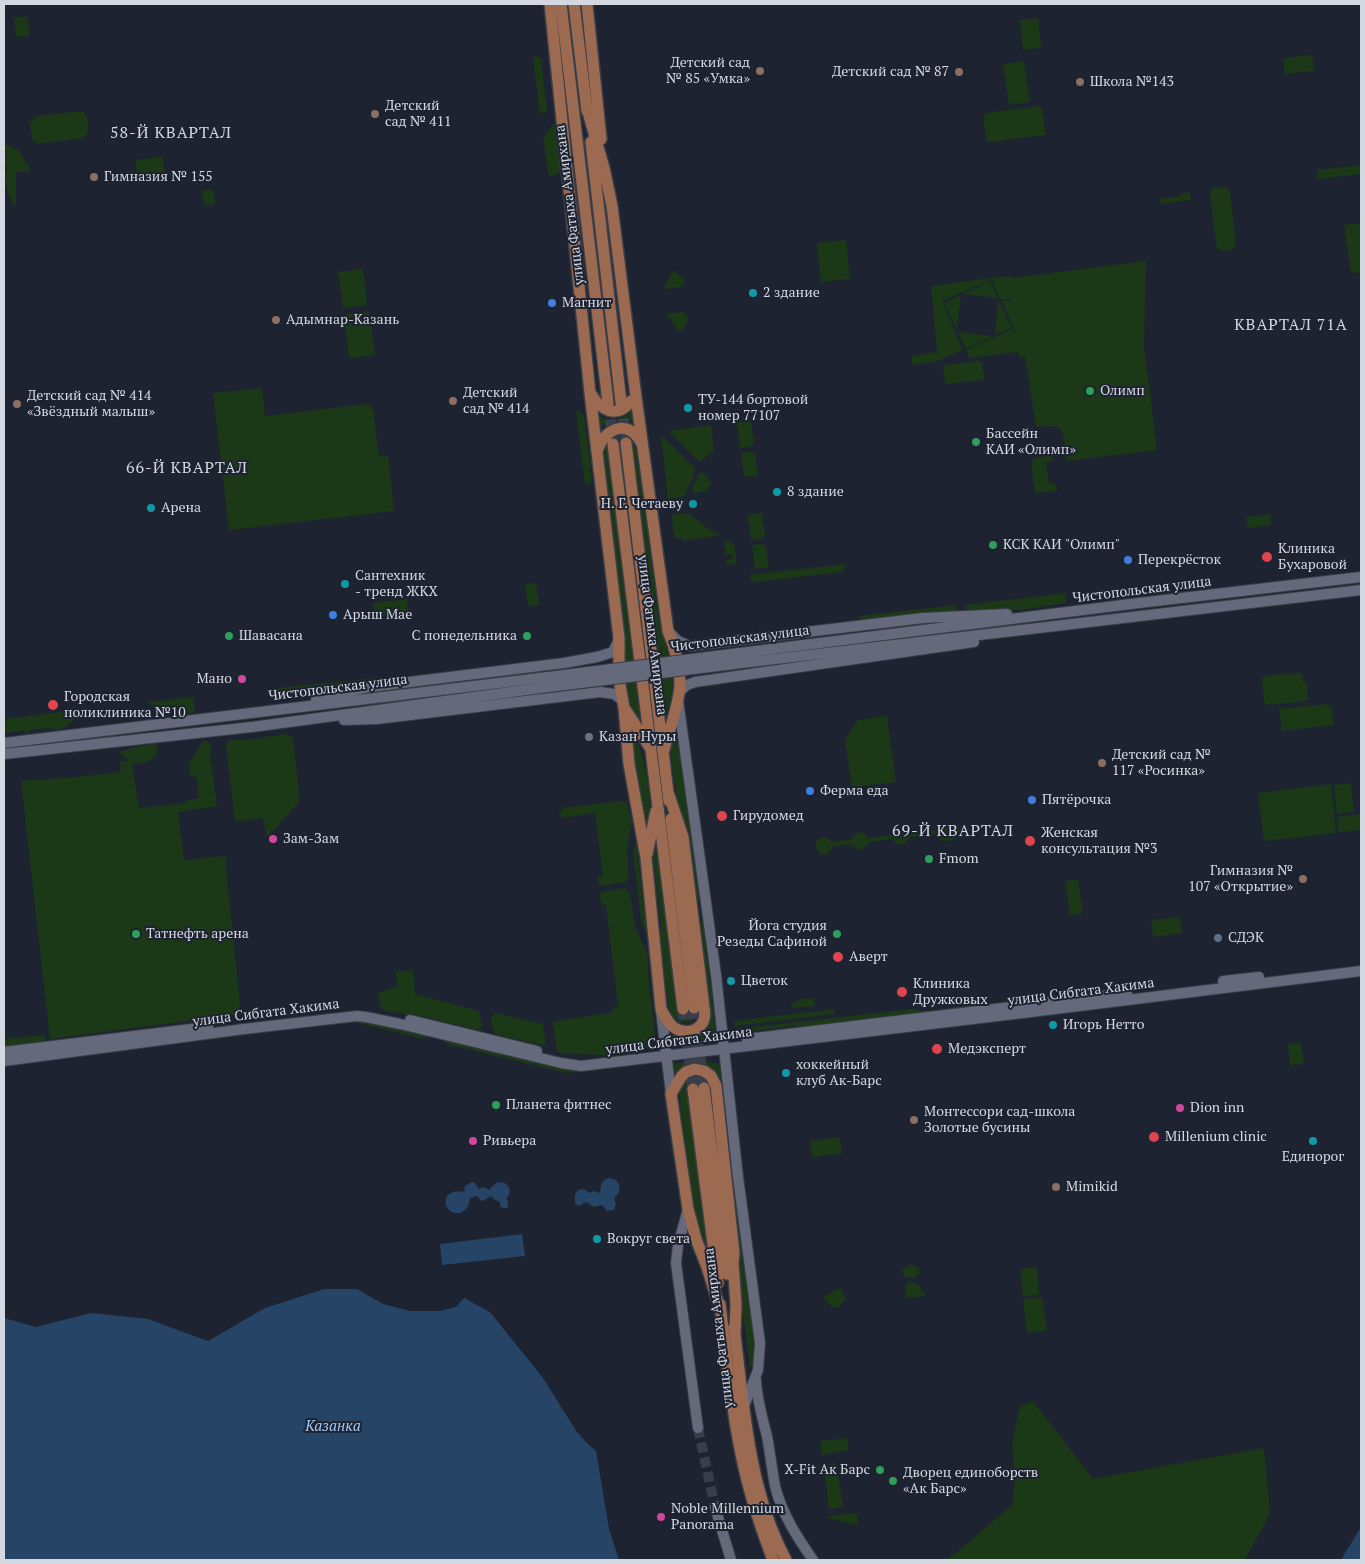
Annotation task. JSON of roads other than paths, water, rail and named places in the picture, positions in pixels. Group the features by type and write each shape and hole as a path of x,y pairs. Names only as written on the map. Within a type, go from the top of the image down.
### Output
{"main road":[{"path":"550,4 590,393 619,638 618,662 629,764 646,858 665,1052 688,1209 696,1239 721,1312"},
{"name":"улица Фатыха Амирхана","path":"561,4 608,403"},
{"name":"улица Фатыха Амирхана","path":"574,4 621,402"},
{"path":"587,4 604,168 613,215 668,631 678,662 678,694 724,1045 738,1177 760,1343 758,1370 743,1409"},
{"path":"586,105 604,168"},
{"path":"570,193 577,133"},
{"path":"590,393 601,408 616,411 631,402 635,387"},
{"path":"597,453 600,442 608,433 618,428 635,434 644,448"},
{"name":"улица Фатыха Амирхана","path":"613,444 658,802 689,1009 664,750 626,443"},
{"name":"Чистопольская улица","path":"4,743 287,708 540,683 749,657 1046,615 1361,577"},
{"name":"Чистопольская улица","path":"749,657 1000,632 1361,590"},
{"path":"668,631 678,641 690,646 931,617 1014,614 1046,615"},
{"path":"664,750 678,694 690,683 983,641 1000,632"},
{"path":"287,708 369,687 564,663 597,657 611,654 619,638"},
{"path":"718,643 710,651 709,660 712,669 723,678"},
{"path":"564,663 573,666 581,680 576,692 569,696"},
{"name":"Чистопольская улица","path":"4,754 306,720 540,683"},
{"path":"306,720 377,719 600,692 614,694 623,704 652,751"},
{"path":"661,1009 667,1020 679,1030 690,1032 703,1023 704,1007 695,922 683,837 668,795"},
{"path":"646,858 658,802"},
{"path":"695,922 706,903"},
{"name":"улица Сибгата Хакима","path":"724,1045 1361,965"},
{"name":"улица Сибгата Хакима","path":"4,1052 251,1021 343,1011 366,1011 571,1059 606,1057 665,1052 1361,971"},
{"name":"улица Сибгата Хакима","path":"4,1060 357,1016 400,1024 570,1065 598,1064 665,1052"},
{"path":"671,1094 677,1082 686,1072 704,1071 711,1076 716,1086 722,1156 734,1253 735,1333"},
{"name":"улица Фатыха Амирхана","path":"773,1560 745,1471 733,1406 721,1312 699,1088 735,1333 743,1409 750,1447 762,1499 777,1544 786,1560"},
{"path":"722,1156 738,1177"},
{"path":"688,1209 678,1245 676,1263 698,1428"},
{"path":"756,1376 757,1397 767,1437 775,1486 789,1524 813,1560"},
{"path":"715,1507 731,1560"}],"water":[{"path":"609,1178 616,1180 620,1186 618,1194 614,1198 616,1205 614,1210 607,1211 602,1205 594,1207 586,1202 579,1206 575,1204 575,1195 578,1190 584,1189 589,1193 594,1191 600,1193 602,1182"},
{"path":"472,1182 479,1189 483,1187 489,1190 497,1182 505,1183 510,1191 506,1199 508,1201 507,1208 502,1208 500,1202 491,1196 483,1201 477,1196 470,1198 468,1207 461,1213 452,1212 447,1208 446,1198 448,1195 454,1192 464,1192 465,1186"},
{"path":"522,1234 525,1256 442,1265 440,1244"},
{"name":"Казанка","path":"324,1289 357,1289 383,1304 410,1311 440,1311 456,1307 464,1298 490,1312 543,1378 577,1432 596,1451 609,1529 619,1560 4,1560 4,1318 36,1327 91,1313 148,1319 208,1341 265,1308"},
{"path":"1361,1527 1361,1560 1341,1560"}],"tunnel":[{"path":"621,402 626,443"},
{"path":"608,403 613,441"},
{"path":"694,1008 704,1088"},
{"path":"683,1009 693,1089"},
{"path":"698,1428 715,1507"}],"place":[{"name":"Детский сад № 85 «Умка»","path":"760,71"},
{"name":"Детский сад № 87","path":"959,72"},
{"name":"Школа №143","path":"1080,82"},
{"name":"Детский сад № 411","path":"375,114"},
{"name":"Гимназия № 155","path":"94,177"},
{"name":"2 здание","path":"753,293"},
{"name":"Магнит","path":"552,303"},
{"name":"Адымнар-Казань","path":"276,320"},
{"name":"Олимп","path":"1090,391"},
{"name":"Детский сад № 414","path":"453,401"},
{"name":"Детский сад № 414 «Звёздный малыш»","path":"17,404"},
{"name":"ТУ-144 бортовой номер 77107","path":"688,408"},
{"name":"Бассейн КАИ «Олимп»","path":"976,442"},
{"name":"8 здание","path":"777,492"},
{"name":"Н. Г. Четаеву","path":"693,504"},
{"name":"Арена","path":"151,508"},
{"name":"КСК КАИ \"Олимп\"","path":"993,545"},
{"name":"Клиника Бухаровой","path":"1267,557"},
{"name":"Перекрёсток","path":"1128,560"},
{"name":"Сантехник - тренд ЖКХ","path":"345,584"},
{"name":"Арыш Мае","path":"333,615"},
{"name":"Шавасана","path":"229,636"},
{"name":"С понедельника","path":"527,636"},
{"name":"Мано","path":"242,679"},
{"name":"Городская поликлиника №10","path":"53,705"},
{"name":"Казан Нуры","path":"589,737"},
{"name":"Детский сад № 117 «Росинка»","path":"1102,763"},
{"name":"Ферма еда","path":"810,791"},
{"name":"Пятёрочка","path":"1032,800"},
{"name":"Гирудомед","path":"722,816"},
{"name":"Зам-Зам","path":"273,839"},
{"name":"Женская консультация №3","path":"1030,841"},
{"name":"Fmom","path":"929,859"},
{"name":"Гимназия № 107 «Открытие»","path":"1303,879"},
{"name":"Татнефть арена","path":"136,934"},
{"name":"Йога студия Резеды Сафиной","path":"837,934"},
{"name":"СДЭК","path":"1218,938"},
{"name":"Аверт","path":"838,957"},
{"name":"Цветок","path":"731,981"},
{"name":"Клиника Дружковых","path":"902,992"},
{"name":"Игорь Нетто","path":"1053,1025"},
{"name":"Медэксперт","path":"937,1049"},
{"name":"хоккейный клуб Ак-Барс","path":"786,1073"},
{"name":"Планета фитнес","path":"496,1105"},
{"name":"Dion inn","path":"1180,1108"},
{"name":"Монтессори сад-школа Золотые бусины","path":"914,1120"},
{"name":"Millenium clinic","path":"1154,1137"},
{"name":"Ривьера","path":"473,1141"},
{"name":"Единорог","path":"1313,1141"},
{"name":"Mimikid","path":"1056,1187"},
{"name":"Вокруг света","path":"597,1239"},
{"name":"X-Fit Ак Барс","path":"880,1470"},
{"name":"Дворец единоборств «Ак Барс»","path":"893,1481"},
{"name":"Noble Millennium Panorama","path":"661,1517"}],"district":[{"name":"58-Й КВАРТАЛ","path":"171,133"},
{"name":"КВАРТАЛ 71А","path":"1291,325"},
{"name":"66-Й КВАРТАЛ","path":"187,468"},
{"name":"69-Й КВАРТАЛ","path":"953,831"}]}
